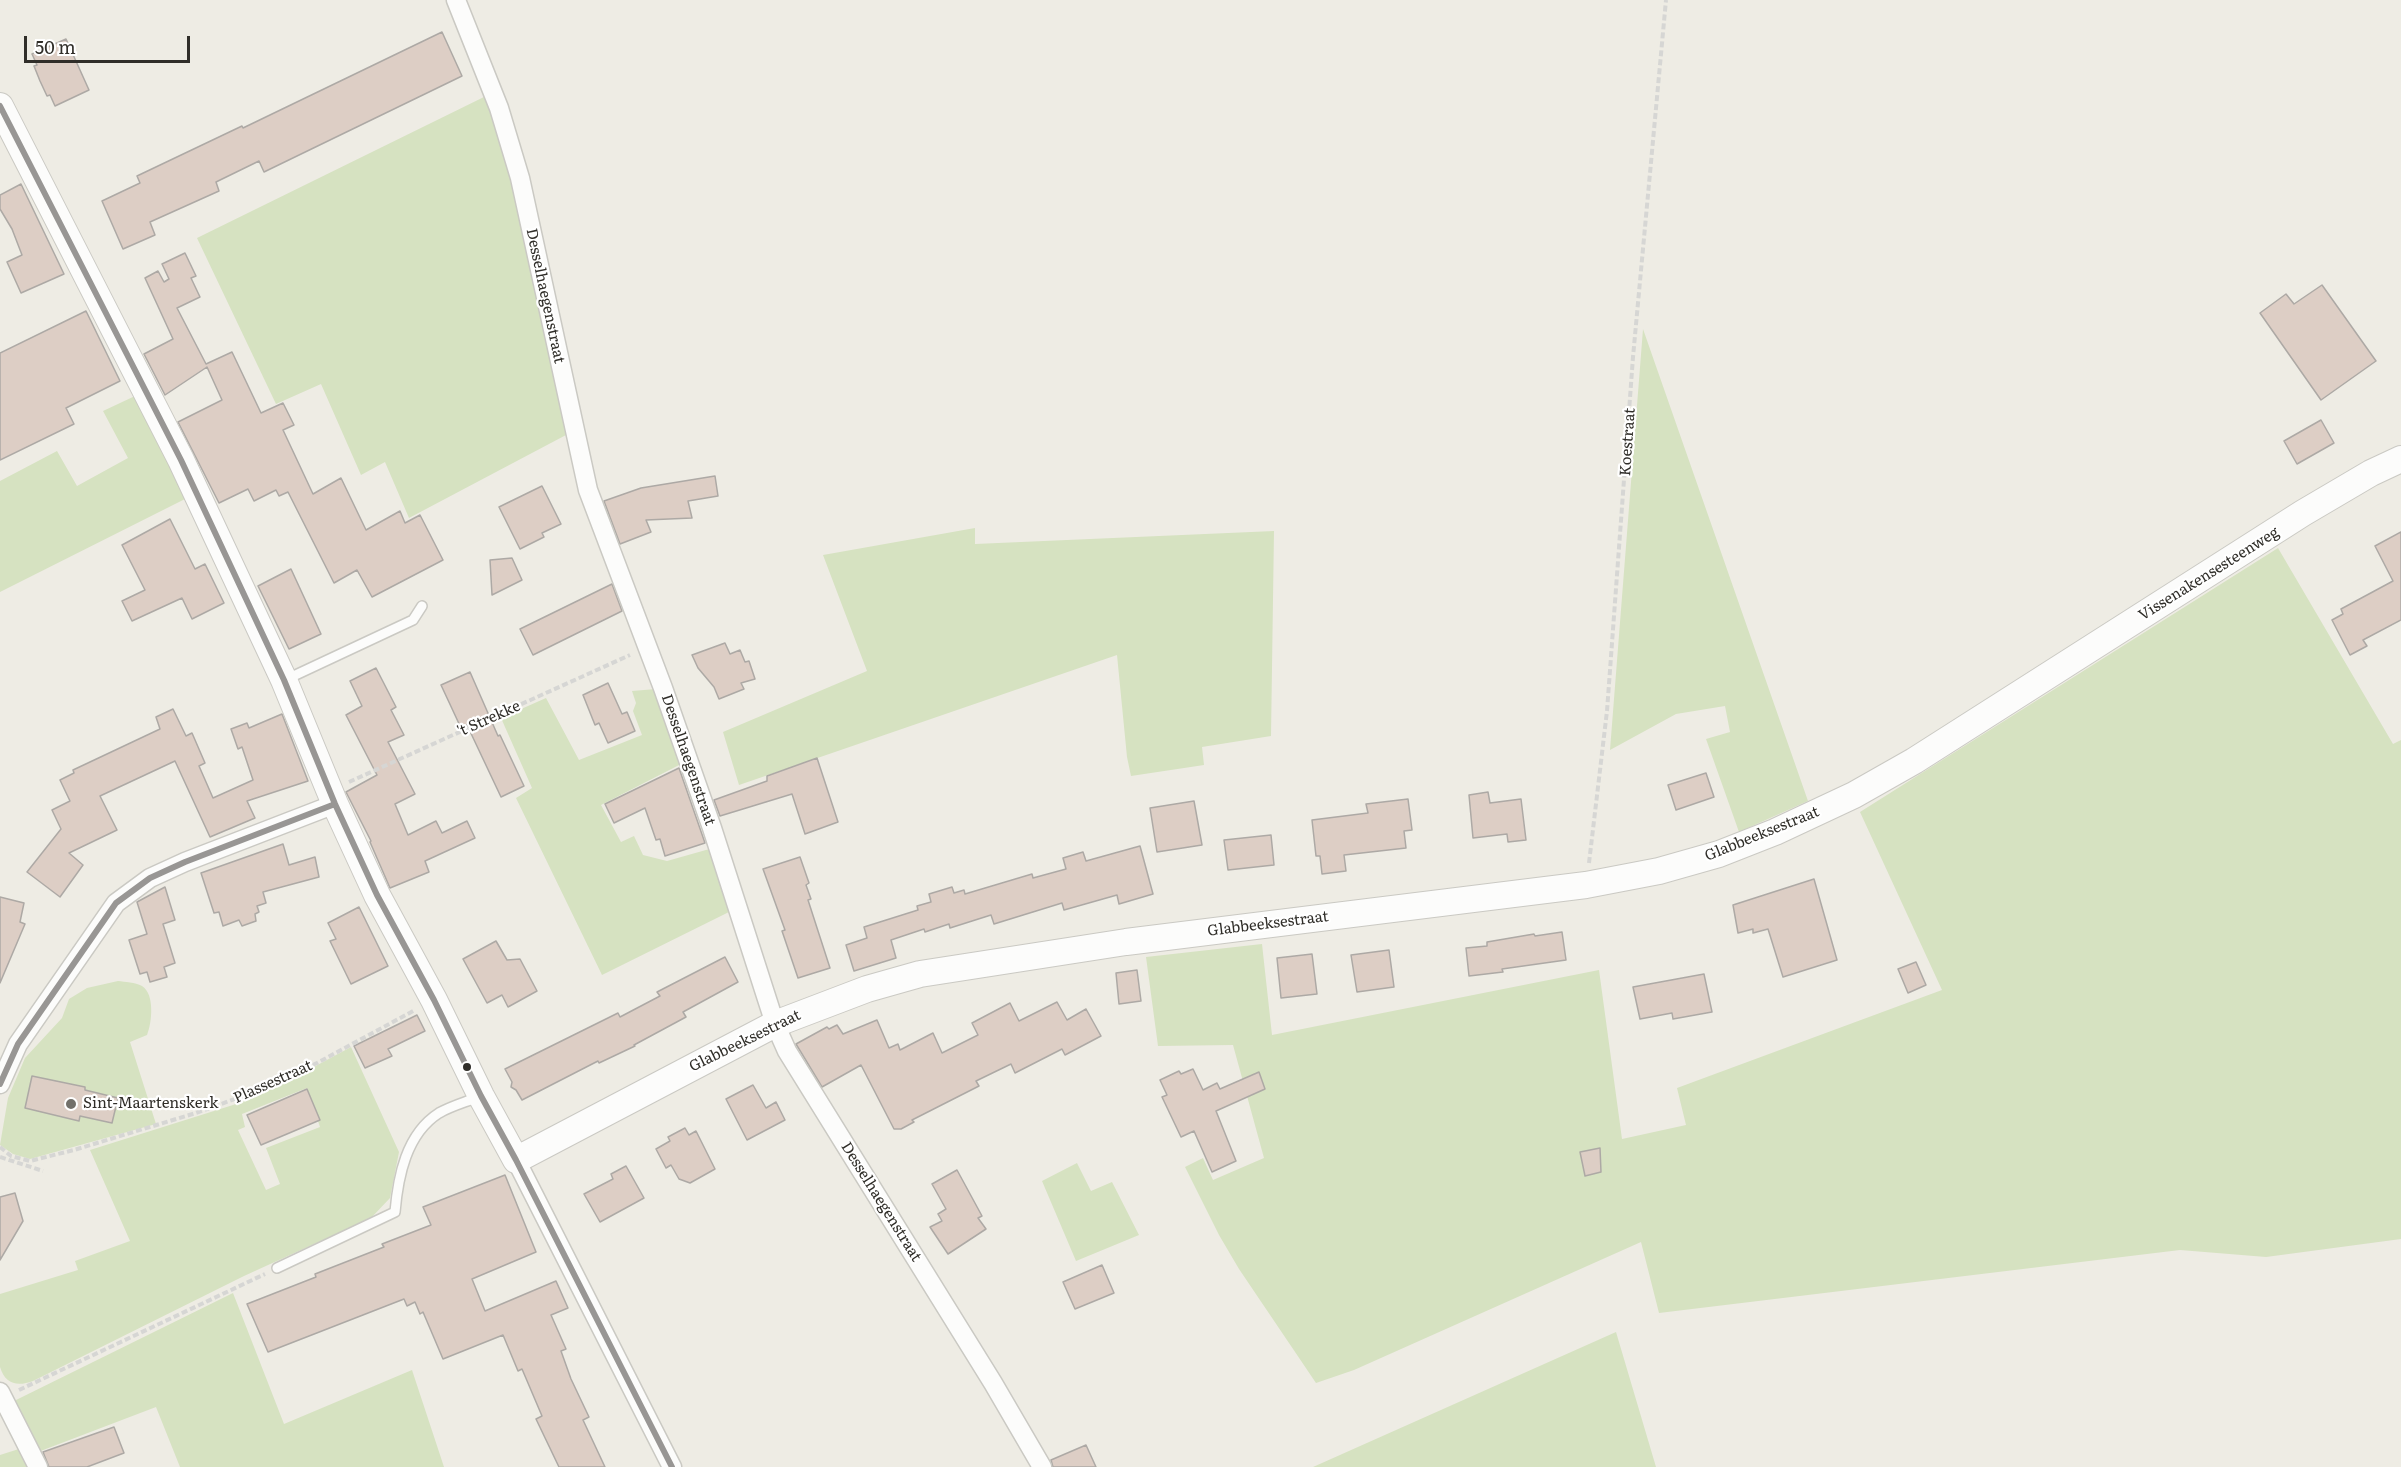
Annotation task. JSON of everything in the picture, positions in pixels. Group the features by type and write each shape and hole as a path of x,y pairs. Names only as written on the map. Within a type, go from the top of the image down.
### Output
{"street":[{"name":"Desselhaegenstraat","path":"456,0 499,108 520,178 588,490 648,647 712,828 775,1024 787,1051 993,1383 1042,1467"},
{"path":"0,106 181,460 285,680 332,798 377,895 434,1000 672,1467"},
{"name":"Vissenakensesteenweg","path":"2019,694 2303,513 2371,473 2401,459"},
{"name":"Glabbeeksestraat","path":"516,1160 775,1024 867,989 920,974 975,963 1126,942 1586,885 1659,871 1719,854 1775,832 1854,795 1914,761 2019,694"},
{"path":"0,1084 18,1044 116,903 150,878 332,798"},
{"path":"1,1395 38,1467"}],"lane":[{"path":"285,680 414,620 422,606"},
{"path":"278,1268 395,1212 398,1183 407,1152 420,1131 439,1113 481,1096"}],"path":[{"name":"Koestraat","path":"1586,885 1603,751 1634,345 1666,0"},
{"name":"'t Strekke","path":"332,798 648,647"},
{"name":"Plassestraat","path":"0,1147 11,1156 30,1161 196,1113 260,1090 317,1063 434,1000"},
{"path":"0,1157 43,1172"},
{"path":"1,1395 278,1268"}],"green space":[{"path":"488,95 511,162 566,435 409,518 385,462 361,475 321,384 276,404 197,238"},
{"path":"1643,329 1808,801 1739,832 1706,739 1730,732 1725,706 1676,714 1610,750"},
{"path":"135,396 187,498 0,592 0,481 57,451 77,486 128,458 103,411"},
{"path":"975,528 975,544 1274,531 1271,736 1202,747 1204,765 1131,776 1117,655 739,785 723,732 867,671 823,555"},
{"path":"2278,548 2393,744 2401,740 2401,1239 2266,1257 2180,1250 1659,1313 1641,1242 1354,1370 1316,1383 1239,1269 1185,1167 1203,1158 1213,1180 1264,1158 1233,1045 1158,1046 1146,957 1262,944 1272,1035 1599,970 1622,1139 1686,1125 1677,1088 1942,990 1860,812"},
{"path":"656,689 685,762 601,805 621,842 634,836 643,855 667,861 713,848 733,910 602,975 516,798 532,788 501,718 546,698 579,760 642,735 633,711 636,703 632,691"},
{"path":"118,981 142,986 151,1002 147,1035 130,1042 156,1124 30,1159 13,1154 0,1145 8,1098 25,1058 62,1018 69,999 87,988"},
{"path":"351,1047 399,1152 390,1198 371,1218 244,1276 33,1381 17,1384 8,1380 0,1367 0,1294 78,1270 75,1261 130,1241 90,1150 233,1105 282,1084","holes":["307,1088 320,1127 266,1148 280,1184 266,1190 238,1130 245,1127 242,1114"]},
{"path":"1077,1163 1091,1191 1112,1182 1139,1235 1076,1261 1042,1181"},
{"path":"233,1293 284,1424 412,1370 444,1467 180,1467 156,1407 38,1452 14,1401"},
{"path":"1616,1332 1656,1467 1313,1467"},
{"path":"22,1448 30,1467 0,1467 0,1455"}],"building":[{"path":"442,32 462,76 264,172 259,161 216,182 219,191 150,222 155,235 123,249 102,201 140,183 137,176 242,126 243,128"},
{"path":"66,39 89,90 55,106 40,81 32,54"},
{"path":"21,184 64,274 21,293 7,262 22,255 12,229 0,209 0,195"},
{"path":"185,253 196,276 191,278 200,297 177,308 206,364 232,352 261,413 283,403 294,425 283,430 313,494 341,478 366,530 400,511 405,523 420,515 443,560 372,597 357,570 334,583 288,492 279,496 276,490 254,501 248,489 219,503 178,422 222,400 207,367 165,395 144,354 173,339 145,278 158,271 164,282 169,279 162,264"},
{"path":"2322,285 2376,361 2321,400 2260,313 2286,294 2294,304"},
{"path":"86,311 120,381 66,408 74,424 0,460 0,353"},
{"path":"2321,420 2334,443 2297,464 2284,441"},
{"path":"715,476 718,496 688,501 692,518 646,520 651,532 620,544 604,501 641,488"},
{"path":"542,486 561,524 542,533 544,537 520,549 499,507"},
{"path":"170,519 195,569 205,564 224,603 192,619 182,598 132,621 122,601 145,590 122,545"},
{"path":"2401,532 2401,620 2363,640 2367,646 2350,655 2332,620 2343,614 2341,609 2393,581 2375,546"},
{"path":"512,558 522,580 492,595 490,560"},
{"path":"291,569 321,634 289,649 258,586"},
{"path":"612,584 622,611 533,655 520,629"},
{"path":"725,643 730,654 740,650 745,662 749,661 755,679 741,683 744,689 719,699 714,687 698,668 692,655"},
{"path":"376,668 396,707 391,710 404,735 388,742 415,794 395,804 408,835 436,821 442,833 467,821 475,838 425,861 429,872 390,888 371,841 346,792 377,775 346,715 362,706 350,681"},
{"path":"470,672 498,736 500,735 524,786 501,797 467,725 461,728 441,685"},
{"path":"608,683 622,714 627,712 635,731 608,743 599,723 595,725 583,695"},
{"path":"173,709 186,736 192,733 205,763 199,766 213,798 253,780 242,747 238,749 231,729 247,723 249,728 282,714 308,781 247,801 255,818 210,837 175,761 100,796 117,830 69,853 83,865 60,897 27,872 61,829 52,810 70,801 60,780 74,773 73,770 160,729 156,717"},
{"path":"817,758 838,822 805,834 792,794 720,816 714,800 767,781 767,776"},
{"path":"679,768 705,843 665,856 660,839 656,840 645,808 614,823 605,804"},
{"path":"1706,773 1714,797 1676,810 1668,785"},
{"path":"1488,792 1490,803 1521,799 1526,840 1508,842 1507,834 1473,838 1469,795"},
{"path":"1408,799 1412,830 1404,831 1406,848 1344,855 1346,871 1322,874 1320,856 1316,856 1312,820 1368,813 1366,804"},
{"path":"1194,801 1202,845 1157,852 1150,808"},
{"path":"1271,835 1274,865 1228,870 1224,840"},
{"path":"283,844 289,865 315,857 319,877 263,892 266,903 257,906 259,912 255,914 256,921 242,926 239,920 223,926 219,912 214,913 201,873"},
{"path":"1140,846 1153,894 1119,904 1117,895 1064,910 1062,903 994,924 991,915 950,928 949,924 925,932 924,929 891,940 896,958 854,971 846,945 867,938 864,927 918,910 917,906 931,902 929,894 952,887 954,893 964,890 965,894 1032,874 1033,878 1066,869 1063,858 1083,852 1086,861"},
{"path":"800,857 809,883 806,885 811,899 808,900 830,968 798,978 782,931 785,930 763,869"},
{"path":"1814,879 1837,960 1783,977 1768,929 1753,933 1753,929 1738,933 1733,905"},
{"path":"165,887 175,920 163,924 175,963 164,967 167,977 150,982 147,972 140,974 129,940 147,934 137,902"},
{"path":"0,897 24,903 20,922 25,924 0,983"},
{"path":"359,907 388,966 351,984 330,941 336,939 328,923"},
{"path":"1562,932 1566,960 1469,976 1466,948 1487,946 1487,942 1534,934 1535,936"},
{"path":"496,941 507,960 520,959 537,991 508,1007 502,995 487,1003 463,959"},
{"path":"1389,950 1394,987 1357,992 1351,955"},
{"path":"1312,954 1317,994 1281,998 1277,958"},
{"path":"725,957 738,982 683,1012 686,1017 635,1046 599,1063 598,1061 522,1100 516,1090 511,1087 512,1082 505,1069 618,1013 620,1017 660,996 657,992"},
{"path":"1916,962 1926,985 1908,993 1898,969"},
{"path":"1137,970 1141,1001 1119,1004 1116,973"},
{"path":"1704,974 1712,1012 1673,1019 1672,1013 1640,1019 1633,987"},
{"path":"1057,1002 1067,1020 1086,1009 1101,1036 1065,1055 1062,1049 1015,1073 1011,1064 976,1081 979,1086 912,1120 914,1122 901,1129 894,1129 861,1065 822,1087 796,1044 827,1027 829,1029 837,1025 843,1034 877,1020 889,1048 898,1044 900,1050 933,1033 942,1053 978,1035 972,1023 1010,1003 1019,1021"},
{"path":"417,1015 425,1031 388,1049 392,1056 365,1068 354,1046"},
{"path":"1193,1069 1203,1090 1217,1083 1220,1089 1259,1072 1265,1089 1216,1111 1236,1161 1212,1172 1194,1131 1181,1137 1162,1097 1167,1095 1160,1080 1179,1071 1181,1074"},
{"name":"Sint-Maartenskerk","path":"32,1076 85,1087 85,1090 118,1098 112,1123 80,1116 79,1121 25,1108"},
{"path":"753,1085 766,1108 776,1102 785,1120 747,1140 726,1099"},
{"path":"307,1089 320,1120 261,1145 247,1115"},
{"path":"685,1128 689,1135 696,1131 715,1169 690,1183 679,1179 671,1165 666,1168 656,1149 670,1141 668,1137"},
{"path":"1600,1148 1601,1172 1585,1176 1580,1152"},
{"path":"626,1166 644,1198 600,1222 584,1194 613,1179 611,1174"},
{"path":"957,1170 982,1216 978,1218 986,1229 948,1254 930,1227 942,1221 938,1214 946,1209 932,1184"},
{"path":"505,1175 536,1252 472,1279 485,1311 556,1281 568,1308 551,1315 566,1349 561,1351 571,1379 589,1417 583,1420 605,1467 559,1467 536,1419 542,1416 522,1369 518,1371 503,1335 443,1359 423,1312 420,1314 415,1302 407,1306 404,1299 268,1352 247,1304 316,1277 315,1274 384,1247 382,1244 431,1225 423,1207"},
{"path":"15,1193 23,1221 0,1260 0,1197"},
{"path":"1102,1265 1114,1293 1075,1309 1063,1282"},
{"path":"114,1427 124,1453 87,1467 49,1467 43,1452"},
{"path":"1086,1445 1096,1467 1053,1467 1051,1460"}],"transit line":[{"path":"0,106 181,460 284,680 335,804 377,895 434,1000 672,1467"},
{"path":"0,1084 18,1044 116,903 150,878 185,862 335,804"}],"place":[{"name":"Sint-Maartenskerk","path":"71,1104"}]}
